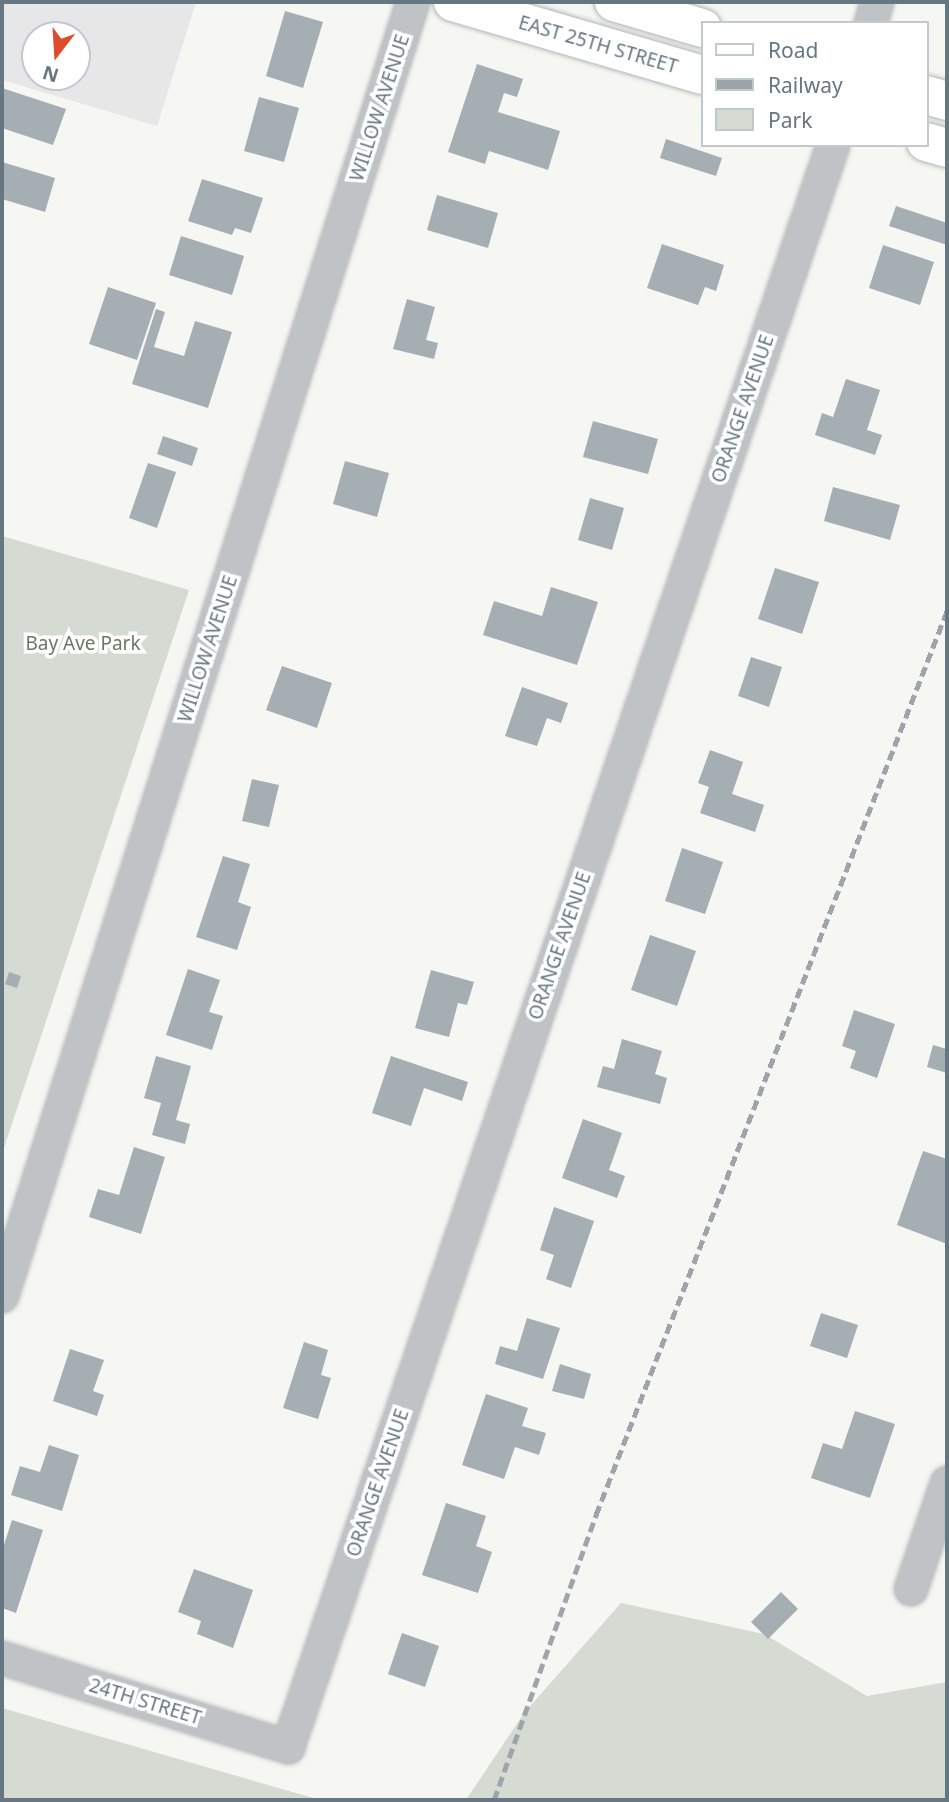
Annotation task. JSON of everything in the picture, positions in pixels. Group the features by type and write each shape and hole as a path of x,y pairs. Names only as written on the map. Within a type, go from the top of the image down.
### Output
{"main road":[{"name":"EAST 25TH STREET","path":"453,2 701,75"},
{"path":"614,2 701,28"},
{"path":"928,96 947,102"},
{"path":"928,118 947,123"},
{"path":"928,143 947,148"}],"street":[{"name":"WILLOW AVENUE","path":"2,1296 414,2"},
{"path":"872,21 877,2"},
{"name":"ORANGE AVENUE","path":"288,1747 832,147"},
{"path":"911,1589 947,1483"},
{"name":"24TH STREET","path":"2,1658 288,1747"}],"shaded area":[{"path":"2,2 196,2 157,126 39,91 91,91 91,21 21,21 21,86 2,80"}],"green space":[{"name":"Bay Ave Park","path":"2,536 189,590 2,1154"},
{"path":"621,1603 764,1634 867,1696 947,1682 947,1800 466,1800 524,1713"},
{"path":"2,1708 320,1800 2,1800"}],"building":[{"path":"285,11 323,22 303,88 266,76"},
{"path":"477,64 523,79 517,97 504,93 498,112 560,131 548,170 489,151 485,164 448,152"},
{"path":"2,88 66,109 53,145 2,128"},
{"path":"259,97 299,108 284,162 244,151"},
{"path":"666,139 722,158 716,176 660,158"},
{"path":"2,162 55,178 45,212 2,199"},
{"path":"202,179 263,198 251,233 235,228 232,235 188,221"},
{"path":"437,195 498,213 488,248 427,230"},
{"path":"896,206 947,223 947,245 889,226"},
{"path":"181,236 244,256 232,295 169,275"},
{"path":"662,244 724,265 716,291 705,287 698,305 647,288"},
{"path":"883,245 934,262 920,305 869,288"},
{"path":"108,287 156,303 137,360 89,344"},
{"path":"407,299 435,307 426,340 438,343 434,359 393,349"},
{"path":"156,309 165,312 154,347 184,356 195,321 232,332 208,408 132,384"},
{"path":"846,379 880,390 867,430 882,435 875,455 815,435 822,413 833,417"},
{"path":"593,421 658,439 648,474 583,457"},
{"path":"163,436 198,448 192,466 157,454"},
{"path":"345,461 389,473 377,517 333,504"},
{"path":"148,463 176,472 157,528 129,518"},
{"path":"833,487 900,505 890,540 824,521"},
{"path":"590,498 624,508 612,550 578,540"},
{"path":"775,568 819,582 802,634 758,619"},
{"path":"551,587 598,602 577,665 483,635 494,601 542,616"},
{"path":"751,657 782,667 769,707 738,696"},
{"path":"282,666 332,683 317,728 266,710"},
{"path":"522,687 568,703 561,723 547,718 537,746 505,736"},
{"path":"710,750 743,762 732,794 764,805 755,832 700,813 709,787 698,783"},
{"path":"252,779 279,785 269,827 242,821"},
{"path":"682,848 723,862 705,914 665,901"},
{"path":"223,856 250,864 238,902 251,907 237,950 196,937"},
{"path":"650,935 696,951 677,1006 631,990"},
{"path":"188,969 220,980 209,1012 223,1016 212,1050 166,1035"},
{"path":"431,970 474,982 467,1005 458,1003 449,1037 415,1028"},
{"path":"9,972 21,976 17,988 5,984"},
{"path":"854,1010 895,1024 877,1078 850,1068 856,1051 842,1046"},
{"path":"622,1039 662,1051 655,1074 667,1078 660,1104 597,1087 603,1066 614,1069"},
{"path":"933,1045 947,1049 947,1073 927,1067"},
{"path":"156,1056 191,1066 176,1120 190,1124 185,1144 152,1135 161,1103 144,1098"},
{"path":"391,1056 468,1082 462,1101 424,1088 411,1126 372,1113"},
{"path":"583,1119 622,1133 609,1170 625,1176 617,1198 562,1178"},
{"path":"134,1147 165,1157 141,1234 89,1217 98,1189 119,1195"},
{"path":"923,1151 947,1159 947,1244 897,1225"},
{"path":"554,1207 594,1221 571,1288 546,1279 554,1255 540,1250"},
{"path":"821,1313 858,1325 847,1358 810,1346"},
{"path":"527,1318 560,1328 543,1379 495,1364 500,1346 517,1351"},
{"path":"304,1342 328,1350 321,1375 331,1378 318,1419 283,1408"},
{"path":"70,1349 104,1360 93,1391 104,1395 97,1416 53,1401"},
{"path":"560,1364 591,1374 584,1399 552,1391"},
{"path":"486,1394 528,1408 522,1426 546,1433 539,1455 515,1447 504,1479 462,1465"},
{"path":"855,1411 895,1424 870,1498 811,1478 823,1443 842,1449"},
{"path":"49,1445 79,1455 62,1511 11,1495 20,1466 40,1472"},
{"path":"446,1503 486,1516 476,1546 492,1552 478,1593 422,1575"},
{"path":"12,1520 43,1530 16,1613 2,1608 2,1551"},
{"path":"194,1569 253,1590 233,1648 197,1634 201,1621 178,1612"},
{"path":"781,1592 798,1609 768,1639 751,1622"},
{"path":"402,1633 439,1646 425,1687 388,1674"}],"railway":[{"path":"494,1800 596,1515 947,611"}]}
